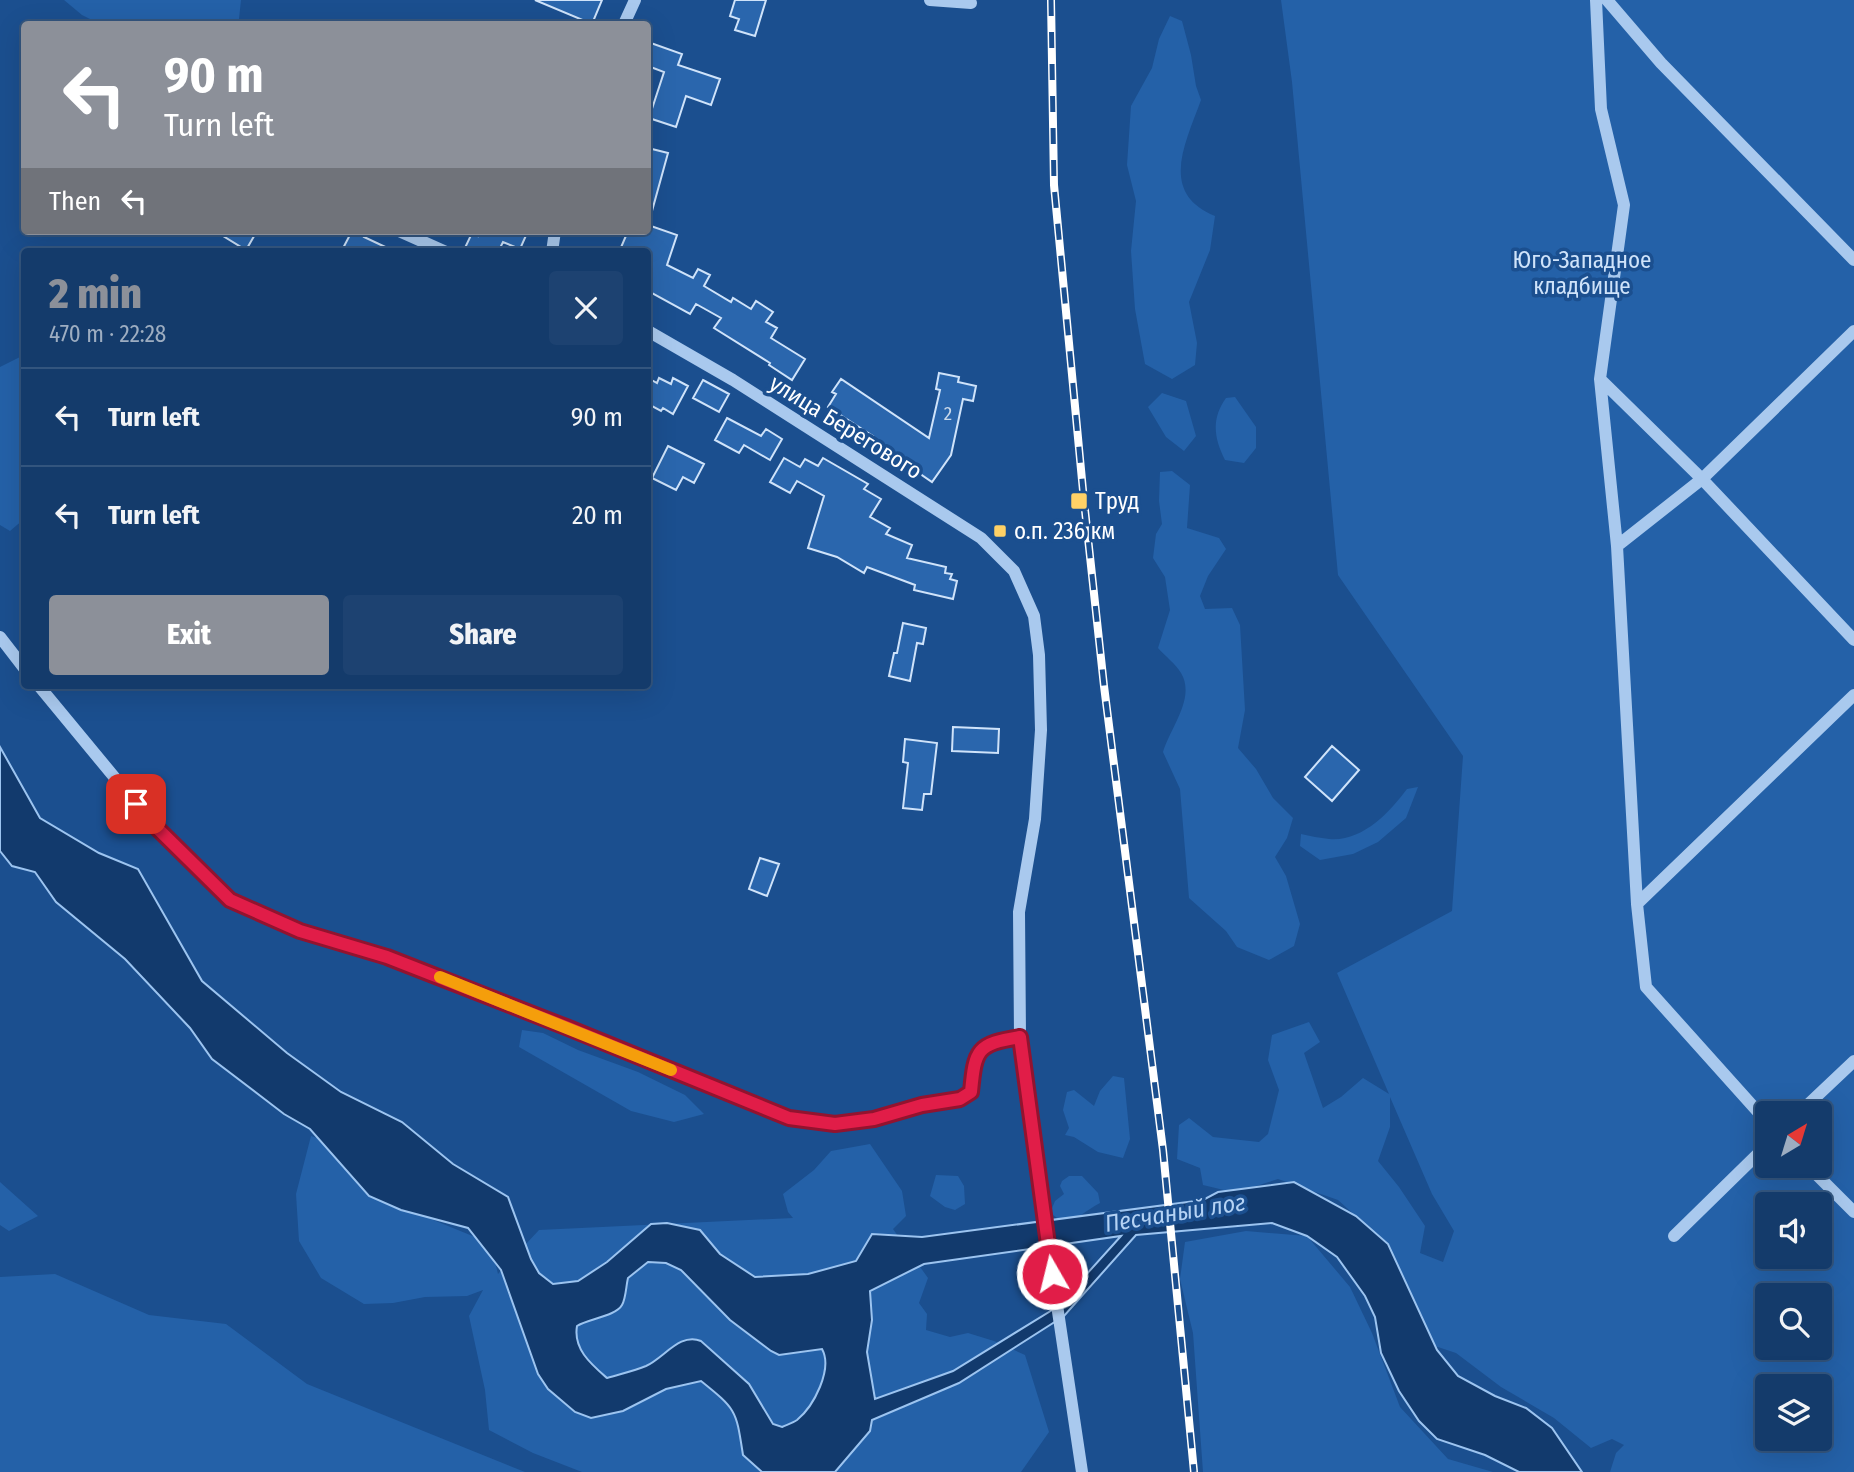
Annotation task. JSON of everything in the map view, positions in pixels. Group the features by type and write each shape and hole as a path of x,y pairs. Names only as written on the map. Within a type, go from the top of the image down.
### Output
{"street":[{"path":"625,21 635,0"},
{"path":"930,0 971,3"},
{"path":"1596,0 1601,109 1624,205 1600,379 1617,546 1637,904 1646,987 1755,1109"},
{"path":"1607,0 1661,62 1854,260"},
{"path":"408,235 437,248"},
{"path":"1617,546 1702,478 1854,331"},
{"name":"улица Берегового","path":"651,333 733,380 981,538 1014,571 1034,616 1039,656 1041,730 1035,819 1019,912 1020,1037"},
{"path":"1600,379 1702,478 1854,640"},
{"path":"0,637 21,664"},
{"path":"41,689 153,824 230,900 300,931 387,957 789,1118 835,1124 874,1119 922,1105 960,1099 971,1092 973,1067 980,1049 994,1042 1020,1037 1082,1472"},
{"path":"1637,904 1854,695"},
{"path":"1812,1101 1854,1061"},
{"path":"1674,1236 1755,1157"},
{"path":"1820,1178 1854,1212"}],"green space":[{"path":"64,0 241,0 237,21 94,21"},
{"name":"Юго-Западное кладбище","path":"1281,0 1854,0 1854,1472 1610,1472 1616,1453 1624,1445 1612,1439 1591,1448 1554,1418 1501,1387 1456,1353 1435,1346 1396,1261 1370,1229 1338,1200 1278,1179 1228,1191 1203,1185 1200,1168 1177,1159 1179,1125 1189,1118 1213,1137 1259,1142 1268,1134 1279,1090 1268,1060 1272,1035 1309,1022 1320,1042 1304,1053 1323,1108 1363,1078 1389,1094 1337,973 1452,911 1463,756 1338,575 1292,82","holes":["1390,1097 1432,1194 1454,1231 1443,1262 1420,1253 1425,1226 1378,1161 1390,1127"]},
{"path":"1170,16 1182,21 1201,100 1184,149 1182,180 1187,194 1197,206 1215,216 1210,250 1189,302 1197,343 1195,365 1172,379 1145,364 1135,309 1131,251 1136,201 1127,165 1131,106 1152,68 1159,39"},
{"path":"21,356 21,522 10,531 0,525 0,367"},
{"path":"1162,393 1186,401 1196,436 1184,451 1166,437 1148,407"},
{"path":"1235,397 1256,427 1256,448 1244,463 1225,460 1218,444 1218,413 1226,398"},
{"path":"1172,471 1190,485 1187,528 1219,538 1226,549 1208,576 1200,596 1205,609 1232,608 1240,625 1245,710 1238,748 1256,769 1273,798 1293,818 1287,838 1275,857 1286,876 1300,924 1294,946 1269,960 1237,947 1226,931 1189,898 1180,789 1163,752 1184,703 1185,683 1179,670 1158,648 1170,610 1165,577 1153,558 1156,534 1162,524 1159,501 1160,472"},
{"path":"1418,787 1406,818 1378,842 1353,854 1320,860 1300,846 1301,834 1341,839 1363,831 1383,816 1407,789"},
{"path":"522,1030 543,1033 578,1050 638,1072 685,1095 704,1114 674,1122 631,1111 519,1047"},
{"path":"1113,1076 1124,1078 1130,1139 1123,1158 1098,1152 1074,1137 1065,1135 1069,1128 1063,1110 1067,1092 1074,1090 1094,1106 1100,1091"},
{"path":"311,1136 320,1139 367,1193 475,1237 495,1262 498,1274 539,1230 793,1218 788,1212 783,1194 814,1170 831,1151 870,1144 902,1191 906,1216 893,1229 928,1278 919,1303 927,1314 926,1330 950,1337 968,1333 1025,1355 1049,1432 1021,1472 582,1472 533,1453 489,1430 485,1390 469,1316 483,1290 467,1296 425,1297 393,1303 364,1304 321,1278 299,1241 296,1194"},
{"path":"936,1175 958,1176 964,1186 965,1204 955,1210 945,1207 930,1196"},
{"path":"1069,1176 1082,1176 1098,1193 1100,1203 1078,1217 1063,1222 1050,1213 1055,1201 1064,1194 1060,1186 1062,1181"},
{"path":"0,1182 38,1216 9,1231 0,1225"},
{"path":"1246,1231 1307,1236 1350,1287 1372,1333 1400,1407 1448,1459 1493,1472 1203,1472 1193,1333 1180,1279 1185,1242"},
{"path":"55,1274 149,1315 226,1324 307,1384 525,1472 0,1472 0,1277"}],"water":[{"name":"Песчаный лог","path":"0,747 40,818 99,853 138,869 202,981 287,1053 341,1092 402,1122 453,1164 508,1197 531,1259 539,1273 553,1284 578,1281 607,1262 651,1224 667,1223 700,1230 720,1254 755,1277 808,1274 856,1261 872,1234 922,1237 1203,1200 1218,1192 1294,1182 1356,1216 1388,1244 1437,1350 1458,1376 1495,1396 1526,1408 1552,1428 1582,1472 1519,1472 1485,1455 1437,1439 1419,1421 1399,1391 1381,1353 1375,1317 1365,1296 1337,1257 1307,1236 1272,1223 1136,1235 1064,1316 959,1383 872,1420 870,1431 835,1472 762,1472 743,1455 733,1412 722,1398 701,1381 666,1389 623,1411 591,1418 575,1412 548,1389 538,1374 501,1270 468,1228 401,1210 369,1196 310,1129 284,1114 212,1059 190,1028 125,959 56,902 35,872 12,866 0,851","holes":["1121,1236 1057,1307 953,1371 875,1399 867,1352 872,1320 870,1291 924,1264","648,1262 666,1263 681,1270 730,1320 771,1351 779,1355 822,1349 825,1357 823,1377 815,1397 803,1414 782,1427 773,1424 749,1384 701,1341 693,1339 672,1347 646,1366 607,1378 595,1367 581,1349 576,1334 577,1326 619,1309 628,1278"]}],"building":[{"path":"535,0 602,0 593,21 585,21"},
{"path":"735,0 766,0 755,36 735,30 739,19 730,16"},
{"path":"651,43 682,54 678,65 720,79 711,105 686,96 676,127 651,119 664,72 651,67"},
{"path":"651,149 668,153 651,211"},
{"path":"651,226 677,235 667,265 693,278 698,269 710,275 704,286 731,302 733,298 751,309 756,301 773,312 766,322 777,328 771,338 805,359 792,380 714,328 721,318 696,304 690,314 651,293 651,248 621,248 626,235 651,235"},
{"path":"222,235 255,235 247,248"},
{"path":"350,235 365,235 364,237 387,248 343,248"},
{"path":"471,235 526,235 520,248 503,242 500,248 465,248"},
{"path":"939,373 959,377 958,382 976,386 973,401 963,399 951,455 932,482 871,440 873,436 828,407 836,394 832,392 841,379 929,438 940,390 936,389"},
{"path":"659,378 671,384 673,378 688,386 673,414 663,408 661,411 651,406 651,380 657,383"},
{"path":"703,380 729,394 719,412 693,398"},
{"path":"727,418 761,436 766,429 782,439 770,460 744,445 739,453 715,440"},
{"path":"668,446 704,464 694,483 683,477 676,490 652,478"},
{"path":"784,458 800,467 805,459 818,466 823,458 868,484 864,489 881,499 870,517 890,528 886,534 912,545 907,558 946,567 945,573 952,574 950,579 957,581 953,599 914,590 915,585 867,567 864,573 837,557 808,548 824,496 797,481 790,493 770,482"},
{"path":"903,623 926,628 923,644 917,643 910,681 889,676"},
{"path":"953,727 999,729 998,753 952,751"},
{"path":"905,739 937,743 931,794 924,794 922,810 903,808 908,763 903,762"},
{"path":"1332,746 1359,770 1332,801 1305,777"},
{"path":"760,858 779,864 767,896 749,889"}],"railway":[{"path":"1051,0 1054,185 1084,501 1104,686 1163,1150 1194,1472"}],"slow traffic":[{"path":"440,977 671,1070"}],"place":[{"name":"Труд","path":"1079,501"},
{"name":"о.п. 236 км","path":"1000,531"}],"route":[{"path":"136,804 230,900 300,931 387,957 789,1118 835,1124 874,1119 922,1105 960,1099 971,1092 973,1067 980,1049 994,1042 1020,1037 1052,1274"}]}
